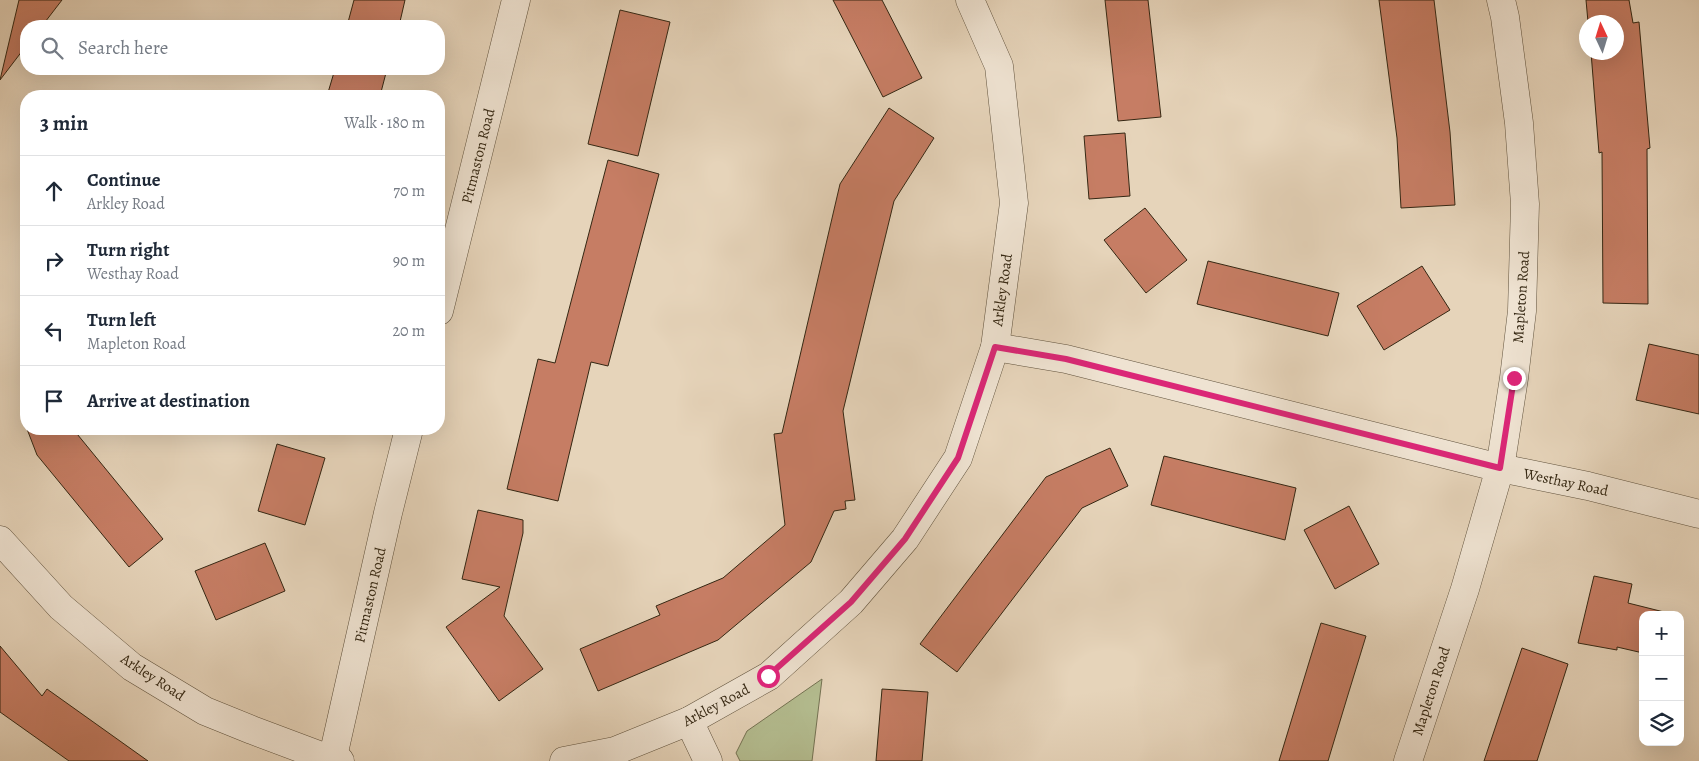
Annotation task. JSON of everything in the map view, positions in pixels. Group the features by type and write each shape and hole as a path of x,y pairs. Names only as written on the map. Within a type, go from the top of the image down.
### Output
{"street":[{"name":"Pitmaston Road","path":"445,287 516,0"},
{"name":"Arkley Road","path":"564,761 615,751 689,721 768,676 851,602 905,539 958,458 995,347 1014,203 999,66 970,0"},
{"name":"Mapleton Road","path":"1408,761 1465,588 1500,468 1514,378 1522,311 1525,204 1519,123 1501,0"},
{"name":"Westhay Road","path":"995,347 1066,359 1500,468 1588,486 1699,514"},
{"name":"Pitmaston Road","path":"335,761 388,513 408,435"},
{"name":"Arkley Road","path":"0,540 62,608 132,667 206,711 335,761"},
{"path":"689,721 708,761"}],"green space":[{"path":"822,679 812,761 740,761 736,753 747,731"}],"building":[{"path":"19,0 62,0 47,20 20,20 20,54 0,80"},
{"path":"354,0 405,0 400,20 349,20"},
{"path":"833,0 882,0 922,78 883,97"},
{"path":"1105,0 1148,0 1161,117 1118,121"},
{"path":"1379,0 1434,0 1450,132 1455,205 1401,208 1397,138"},
{"path":"1586,0 1629,0 1633,23 1639,22 1650,148 1647,149 1648,304 1603,303 1602,152 1599,153 1592,60 1624,60 1624,15 1587,15"},
{"path":"620,10 670,22 638,156 588,144"},
{"path":"333,75 385,75 382,90 329,90"},
{"path":"889,108 934,138 894,201 843,411 855,500 845,501 846,509 834,511 811,562 718,640 598,691 580,649 660,615 656,606 723,578 785,525 774,434 782,433 840,184"},
{"path":"1125,133 1130,196 1089,199 1084,136"},
{"path":"608,160 659,174 608,366 591,362 558,501 507,489 538,359 555,363"},
{"path":"1145,208 1187,260 1146,293 1104,240"},
{"path":"1208,261 1339,293 1328,336 1197,304"},
{"path":"1422,266 1450,310 1384,350 1357,306"},
{"path":"1649,344 1699,355 1699,414 1636,400"},
{"path":"29,435 78,435 163,539 129,567 37,455"},
{"path":"277,444 325,458 305,525 258,511"},
{"path":"1110,448 1128,486 1082,508 957,672 920,644 1046,477"},
{"path":"1164,456 1296,488 1285,540 1151,505"},
{"path":"1349,506 1379,564 1335,589 1304,530"},
{"path":"478,510 523,520 523,533 504,616 543,669 499,701 446,627 500,587 462,579"},
{"path":"265,543 285,591 216,620 195,571"},
{"path":"1594,576 1632,584 1628,603 1660,611 1639,611 1639,652 1617,647 1617,650 1578,643"},
{"path":"1321,623 1366,636 1328,761 1279,761"},
{"path":"0,646 42,696 47,689 148,761 69,761 0,712"},
{"path":"1522,648 1568,664 1537,761 1484,761"},
{"path":"882,689 928,692 922,761 876,761"}],"route":[{"path":"768,676 851,602 905,539 958,458 995,347 1066,359 1500,468 1514,378"}]}
